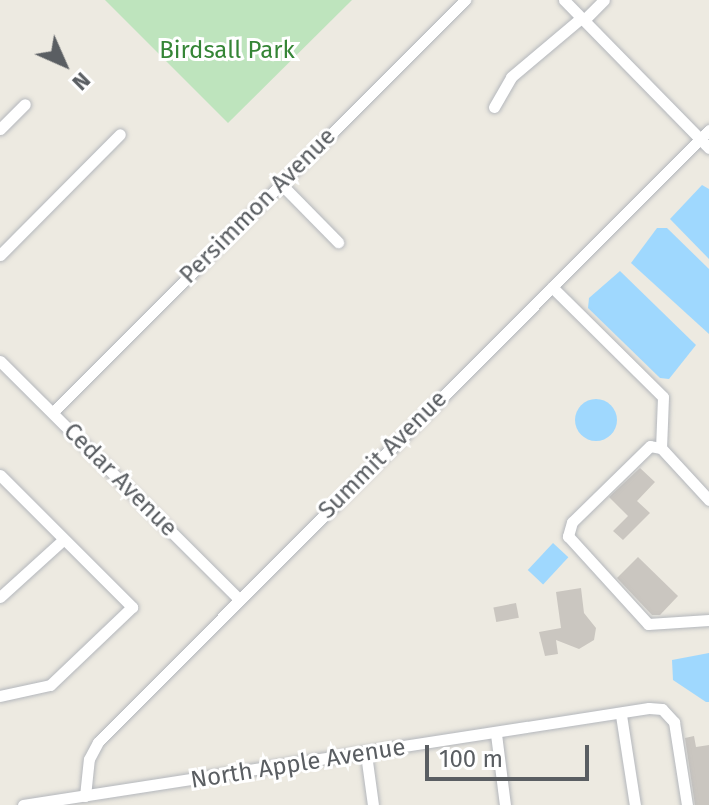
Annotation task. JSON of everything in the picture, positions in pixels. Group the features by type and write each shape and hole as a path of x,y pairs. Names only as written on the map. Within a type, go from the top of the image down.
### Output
{"street":[{"name":"Persimmon Avenue","path":"53,412 465,0"},
{"path":"564,0 706,139"},
{"path":"494,107 511,77 604,0"},
{"path":"0,129 25,104"},
{"path":"0,255 120,134"},
{"name":"Summit Avenue","path":"85,796 89,759 98,742 552,287 706,139"},
{"path":"280,183 338,242"},
{"path":"552,287 663,397 661,448 709,500"},
{"name":"Cedar Avenue","path":"0,361 239,599"},
{"path":"661,448 644,449 572,522 568,536 648,624 709,620"},
{"path":"0,475 132,607 50,685 0,696"},
{"path":"0,597 64,539"},
{"name":"North Apple Avenue","path":"23,805 621,715 649,708 668,714 687,805"},
{"path":"621,715 635,805"},
{"path":"496,734 505,805"},
{"path":"366,754 373,805"}],"green space":[{"name":"Birdsall Park","path":"105,0 352,0 228,123"}],"water":[{"path":"702,185 709,189 709,259 670,219"},
{"path":"657,228 667,228 709,269 709,334 631,263"},
{"path":"620,271 696,345 669,379 660,378 588,308 589,298"},
{"path":"596,399 611,405 617,420 611,435 596,441 581,435 575,420 581,405"},
{"path":"553,543 568,557 543,584 528,570"},
{"path":"709,653 709,702 706,702 673,680 672,660"}],"building":[{"path":"640,468 655,482 637,501 650,513 623,540 613,531 628,516 609,497"},
{"path":"638,557 678,596 660,615 652,615 617,578"},
{"path":"581,588 584,613 596,628 594,640 579,649 556,640 558,654 545,656 539,632 561,628 556,592"},
{"path":"516,603 519,618 496,622 493,607"},
{"path":"694,736 696,747 709,745 709,805 695,805 685,738"}]}
